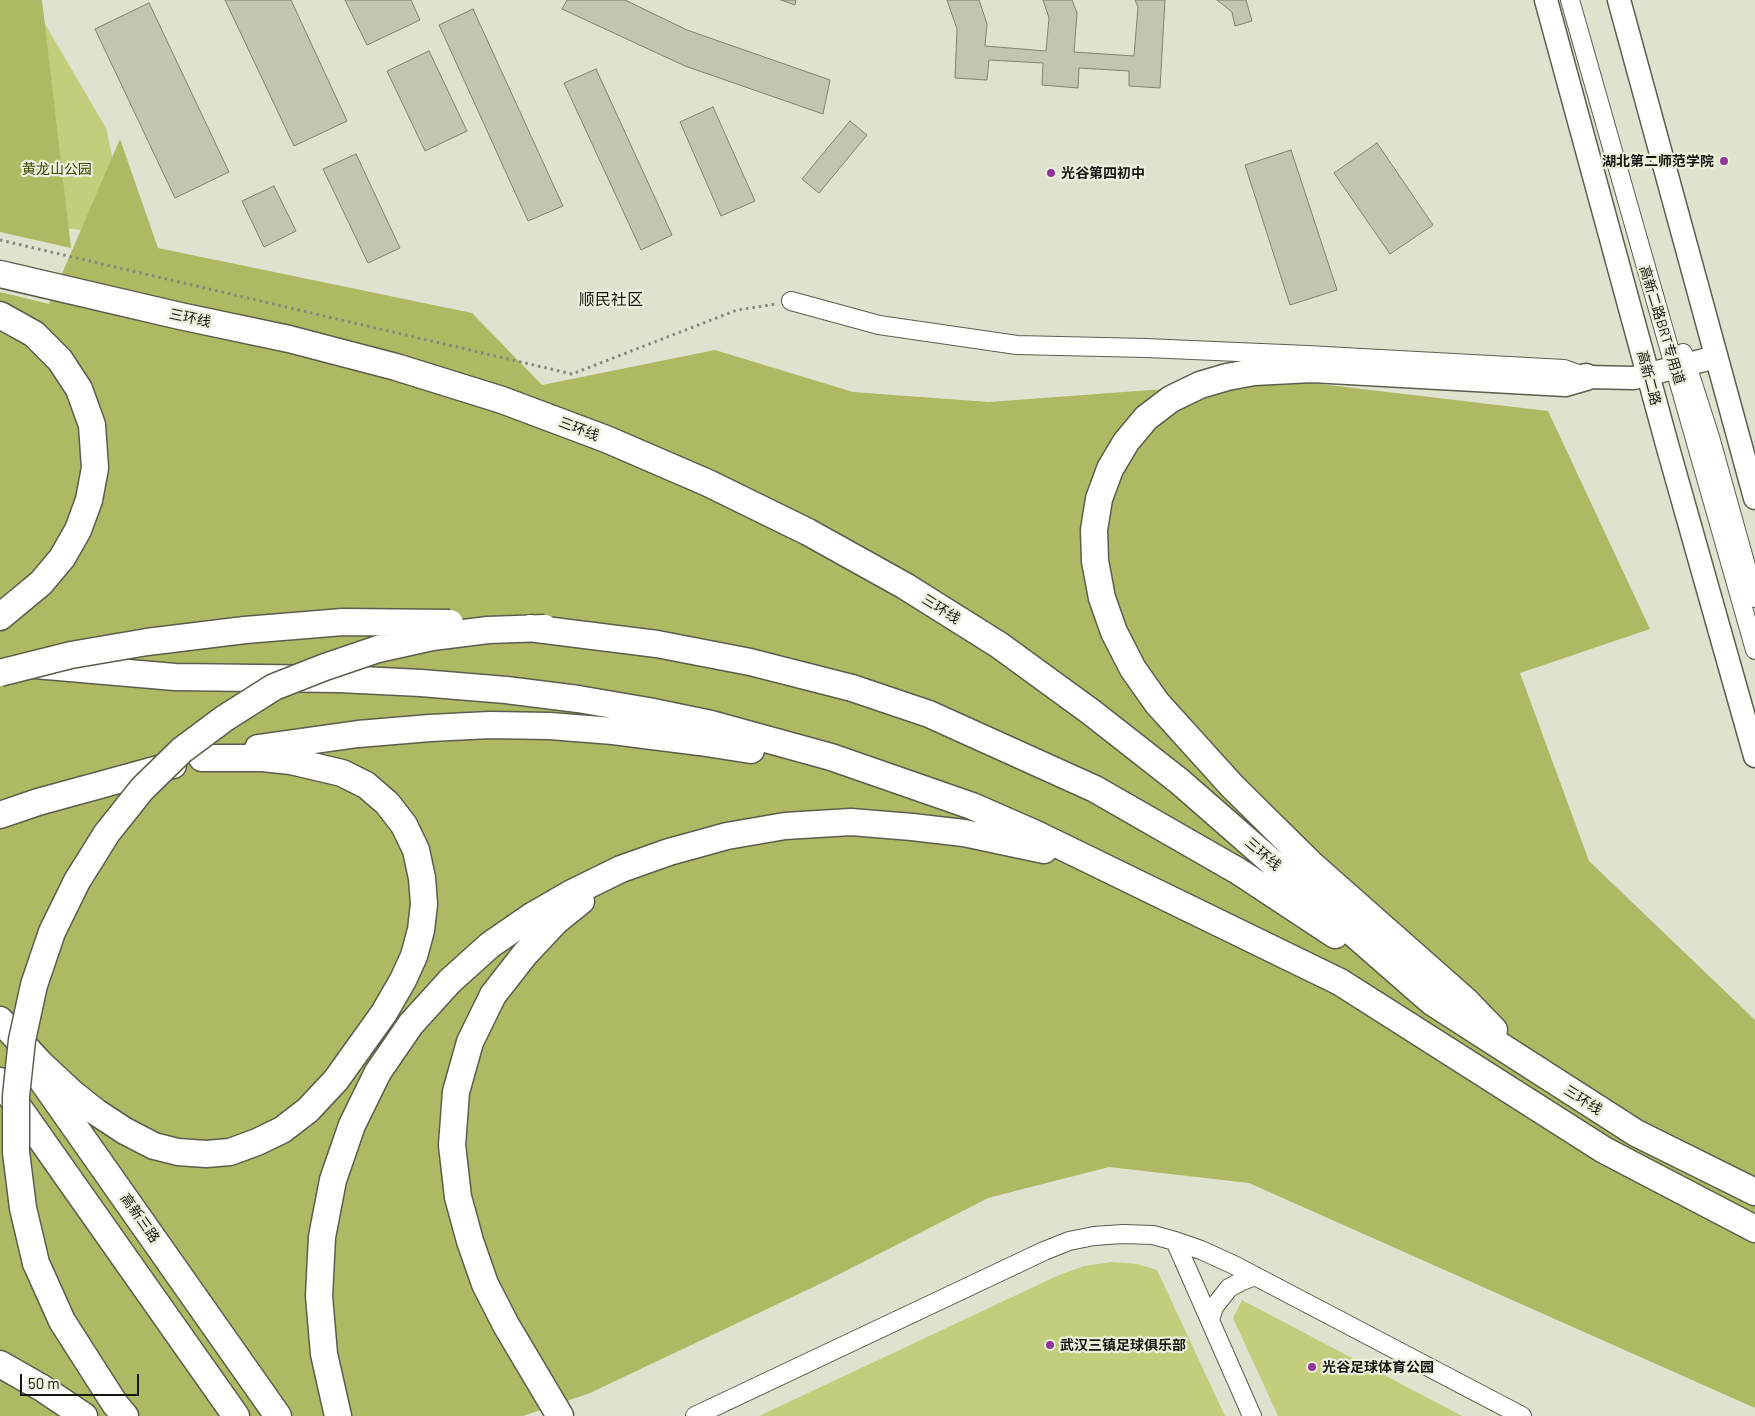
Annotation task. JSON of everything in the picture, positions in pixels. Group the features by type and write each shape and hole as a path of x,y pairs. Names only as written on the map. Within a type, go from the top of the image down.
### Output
{"highway":[{"name":"三环线","path":"0,274 289,339 396,367 511,404 606,439 708,483 808,532 897,582 999,645 1091,712 1180,781 1432,1002 1636,1133 1755,1192"},
{"path":"0,315 34,334 60,360 79,389 92,426 95,468 89,500 78,530 62,558 41,583 0,617"},
{"path":"1525,1063 1466,1001 1311,864 1232,786 1157,703 1133,669 1114,632 1102,598 1095,561 1094,530 1099,498 1110,469 1126,442 1146,418 1172,399 1200,385 1254,372 1312,369 1565,383 1586,377"},
{"path":"0,673 71,655 147,642 245,630 343,622 443,622 545,628 657,644 750,662 852,688 920,711 1095,789 1238,871 1432,1002"},
{"path":"125,1416 115,1404 62,1321 36,1263 23,1208 16,1152 16,1096 22,1040 34,985 52,932 77,881 107,834 142,789 182,750 225,718 274,687 378,649 432,637 488,630 545,628"},
{"path":"0,660 51,667 175,677 340,679 506,690 578,699 648,711 711,724 822,754 972,806 1105,866 1340,982 1604,1150 1755,1229"},
{"path":"0,815 38,802 202,758 358,734 473,726 550,726 613,731 700,742 791,757 899,780"},
{"path":"0,1020 41,1064 72,1093 125,1131 154,1146 178,1152 206,1154 230,1152 257,1142 282,1130 308,1110 336,1080 378,1021 403,980 414,956 421,930 424,904 422,878 416,850 404,825 387,803 366,785 342,773 292,761 262,758 202,758"},
{"path":"338,1416 324,1354 319,1296 322,1237 333,1180 352,1125 378,1072 411,1024 450,981 490,946 532,916 570,894 621,869 669,852 727,836 785,826 851,822 964,833 1055,852 1105,866"},
{"path":"560,1416 506,1325 486,1284 470,1241 458,1197 452,1144 456,1092 470,1042 493,995 525,954 555,922 621,869"},
{"name":"高新三路","path":"0,1020 278,1416"},
{"path":"0,1081 236,1416"},
{"path":"0,1364 42,1388 84,1416"}],"main road":[{"name":"高新二路","path":"1546,0 1755,756"},
{"path":"1618,0 1755,498"},
{"path":"1586,377 1634,378 1716,357"}],"street":[{"name":"高新二路BRT专用道","path":"1570,0 1654,302 1712,446 1755,598"},
{"name":"高新二路BRT专用道","path":"1581,0 1681,366 1755,650"},
{"path":"791,301 879,325 1016,345 1175,349 1475,364 1564,369 1586,377"},
{"path":"695,1416 1044,1251 1070,1241 1094,1236 1124,1234 1153,1236 1201,1250 1255,1276 1522,1416"},
{"path":"1175,1241 1252,1416"},
{"path":"1210,1320 1214,1308 1228,1288 1255,1276"}],"path":[{"path":"0,240 572,374 737,310 791,301"}],"green space":[{"name":"黄龙山公园","path":"0,0 31,0 106,128 129,235 0,221"},
{"path":"0,0 42,0 71,248 0,232"},
{"path":"120,139 158,248 472,313 542,385 715,350 853,392 989,402 1286,380 1548,411 1650,629 1520,673 1589,861 1755,1020 1755,1408 1249,1183 1109,1167 988,1198 826,1281 590,1393 523,1416 0,1416 0,292 49,304"},
{"name":"武汉三镇足球俱乐部","path":"1112,1262 1137,1264 1157,1270 1225,1416 759,1416 1059,1275 1084,1266"},
{"name":"光谷足球体育公园","path":"1242,1300 1462,1416 1278,1416 1233,1318"}],"building":[{"path":"225,0 291,0 347,121 294,146"},
{"path":"345,0 411,0 420,20 367,45"},
{"path":"567,0 625,0 687,30 830,80 823,114 685,66 562,9"},
{"path":"781,0 796,0 795,5"},
{"path":"947,0 979,0 987,24 985,46 1046,51 1049,18 1043,0 1072,0 1077,13 1074,52 1134,56 1138,7 1135,0 1165,0 1160,88 1129,86 1129,71 1079,68 1078,88 1042,85 1043,63 989,60 987,80 955,78 957,29"},
{"path":"1217,0 1246,0 1252,21 1235,26 1232,12"},
{"path":"149,3 229,172 175,198 95,29"},
{"path":"473,9 563,206 528,221 439,25"},
{"path":"429,51 467,131 425,151 387,71"},
{"path":"596,69 672,235 641,250 564,83"},
{"path":"713,107 755,201 721,216 680,122"},
{"path":"850,121 867,135 819,193 802,179"},
{"path":"1377,143 1433,225 1390,254 1334,173"},
{"path":"1291,150 1337,290 1290,305 1245,165"},
{"path":"356,154 400,248 368,263 323,169"},
{"path":"274,186 296,231 264,247 242,201"}],"place":[{"name":"湖北第二师范学院","path":"1724,161"},
{"name":"光谷第四初中","path":"1051,173"},
{"name":"武汉三镇足球俱乐部","path":"1050,1345"},
{"name":"光谷足球体育公园","path":"1312,1367"}],"district":[{"name":"顺民社区","path":"611,300"}]}
